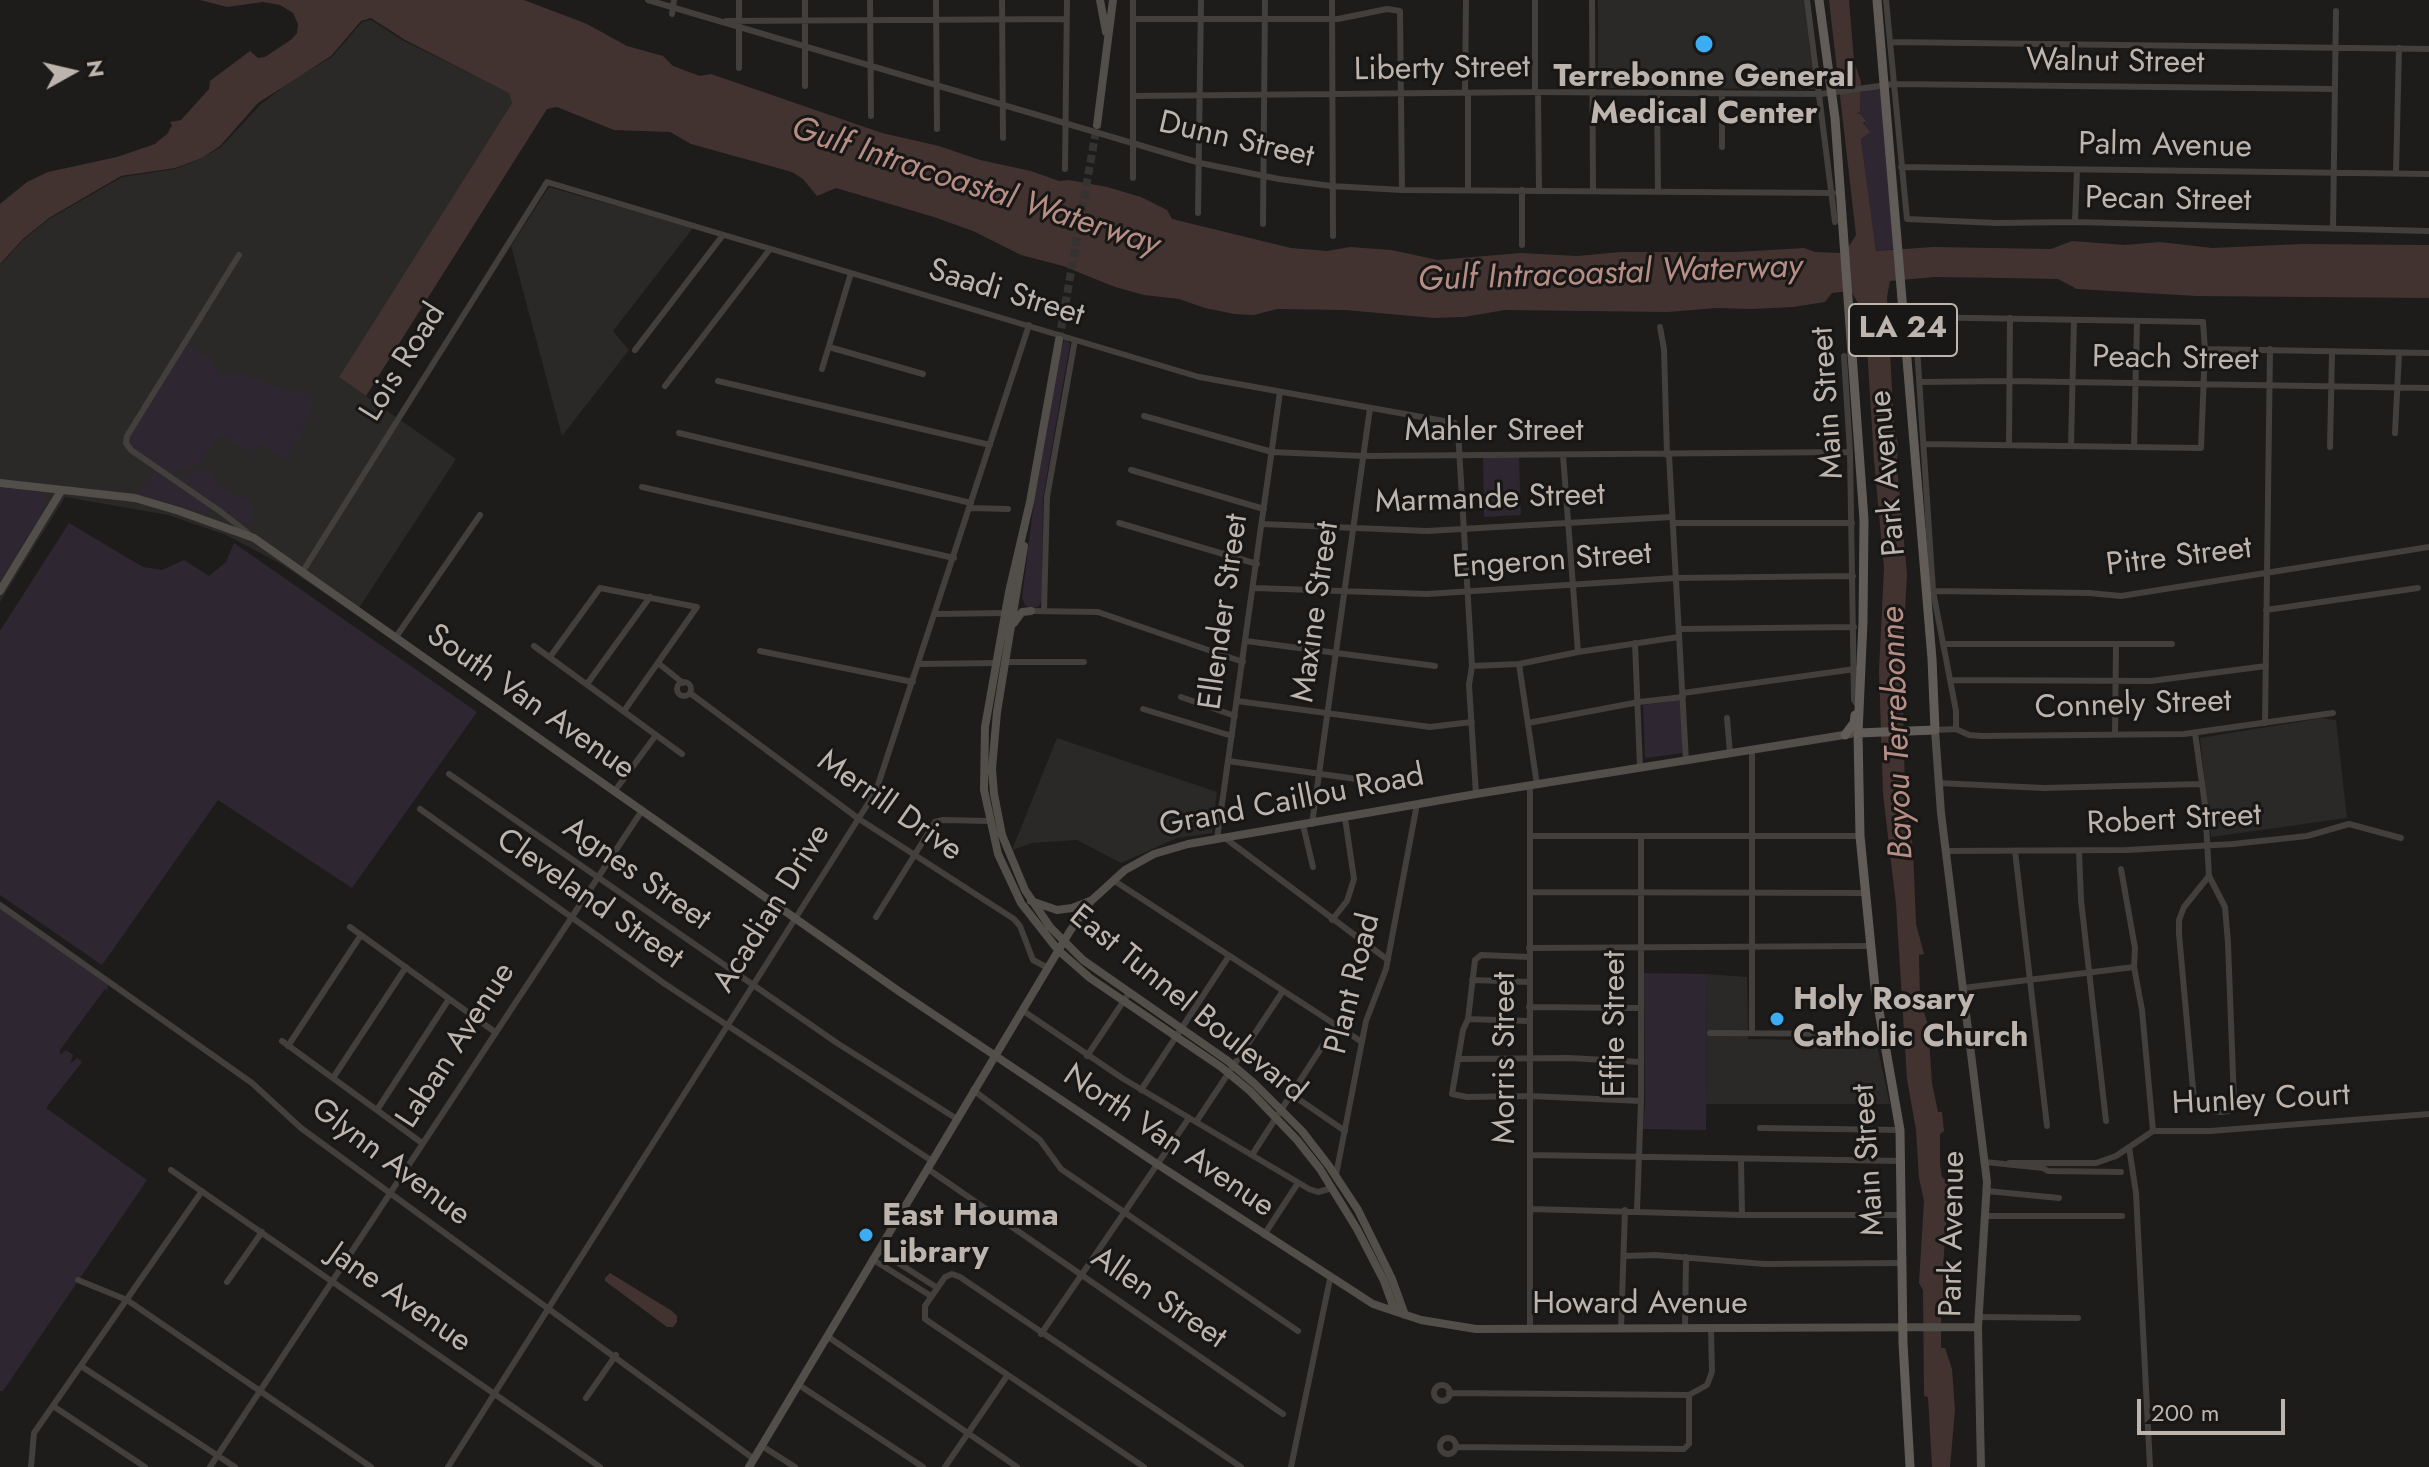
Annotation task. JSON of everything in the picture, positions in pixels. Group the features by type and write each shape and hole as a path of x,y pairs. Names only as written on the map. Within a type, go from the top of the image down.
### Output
{"main road":[{"path":"1100,0 1107,53"},
{"path":"1097,125 1113,0"},
{"name":"Main Street","path":"1819,0 1835,118 1864,520 1858,733 1860,836 1870,946 1900,1130 1903,1328 1910,1467"},
{"name":"Park Avenue","path":"1877,0 1932,659 1938,783 1985,1162 1987,1216 1978,1317 1981,1467"},
{"name":"East Tunnel Boulevard","path":"1059,340 1011,628 1000,662 983,754 984,790 998,854 1016,894 1058,950 1090,978 1126,997 1231,1069 1278,1113 1336,1176 1375,1245 1405,1315"},
{"name":"South Van Avenue","path":"0,483 135,498 254,538 641,812 995,1054"},
{"path":"0,591 61,491"},
{"name":"East Tunnel Boulevard","path":"1026,525 999,647 1002,681 993,745 994,794 1003,838 1031,901 1064,942 1126,997"},
{"path":"1017,594 1020,604 1031,611"},
{"path":"1011,628 1020,614 1031,611"},
{"path":"1845,735 1859,709"},
{"name":"Grand Caillou Road","path":"752,1463 1058,950 1091,901 1113,880 1154,854 1221,838 1730,753 1858,733 1935,730"},
{"path":"1031,901 1047,908 1063,910 1091,901"},
{"name":"North Van Avenue","path":"995,1054 1315,1269"},
{"name":"East Tunnel Boulevard","path":"1278,1113 1332,1188 1369,1250 1395,1311"},
{"name":"Howard Avenue","path":"1315,1269 1373,1304 1405,1315 1476,1329 1978,1327"}],"street":[{"name":"Dunn Street","path":"648,0 739,24 1200,163 1264,177 1331,186 1402,190 1833,193"},
{"path":"739,0 739,68"},
{"path":"805,0 805,86"},
{"path":"870,0 871,116"},
{"path":"936,0 937,129"},
{"path":"1002,0 1003,138"},
{"path":"1065,169 1067,0"},
{"path":"1133,0 1133,178"},
{"path":"1198,213 1201,0"},
{"path":"1263,224 1265,0"},
{"path":"1332,0 1333,236"},
{"path":"1466,0 1468,190"},
{"path":"1535,0 1539,191"},
{"path":"1592,0 1593,191"},
{"path":"1807,0 1835,222"},
{"path":"1886,0 1901,167"},
{"path":"1133,19 1352,18 1387,9 1400,11 1402,190"},
{"path":"2333,229 2336,11"},
{"path":"739,24 870,19 1067,19"},
{"path":"1891,42 2429,49"},
{"path":"2396,173 2399,48"},
{"name":"Liberty Street","path":"1133,96 1537,92 1821,94 1894,84"},
{"name":"Walnut Street","path":"1894,84 2335,89"},
{"path":"1657,93 1658,191"},
{"path":"1722,93 1722,147"},
{"name":"Palm Avenue","path":"1901,167 2429,174"},
{"name":"Pecan Street","path":"1901,167 1907,219 2429,231"},
{"path":"2075,222 2077,170"},
{"name":"Saadi Street","path":"547,182 1199,377 1449,421 1457,426 1460,456"},
{"name":"Lois Road","path":"303,571 547,182"},
{"path":"1522,190 1522,245"},
{"path":"635,350 723,235"},
{"path":"665,386 770,249"},
{"path":"239,255 127,436 126,443 131,450 254,538"},
{"path":"822,369 851,273"},
{"name":"Park Avenue","path":"1956,729 1951,680 1933,591 1915,317 2010,318"},
{"path":"1924,444 2201,448 2205,385 2203,322 2010,318 2009,445"},
{"path":"2071,446 2074,320"},
{"path":"2134,447 2137,321"},
{"name":"Acadian Drive","path":"448,1467 880,782 1029,325"},
{"path":"1660,327 1664,349 1686,761"},
{"path":"1044,611 1047,497 1075,340"},
{"path":"829,347 923,374"},
{"path":"2205,349 2429,353"},
{"path":"2265,723 2270,349"},
{"path":"2330,447 2332,352"},
{"path":"2395,433 2399,353"},
{"name":"Main Street","path":"1844,356 1850,452 1854,700 1859,709"},
{"path":"718,381 990,445"},
{"name":"Peach Street","path":"1920,382 2429,388"},
{"name":"Ellender Street","path":"1221,838 1228,761 1280,392"},
{"name":"Maxine Street","path":"1307,824 1319,774 1370,408"},
{"name":"Mahler Street","path":"1144,416 1272,452 1460,456 1850,452"},
{"path":"679,433 970,505 1008,509"},
{"path":"1563,455 1578,652"},
{"path":"1460,456 1476,794"},
{"path":"1131,470 1264,509"},
{"path":"642,487 954,558"},
{"path":"216,523 221,512"},
{"path":"396,637 480,515"},
{"name":"Marmande Street","path":"1262,524 1427,531 1672,520 1852,523"},
{"path":"1119,523 1257,564"},
{"name":"Pitre Street","path":"1933,591 2121,596 2429,547"},
{"name":"Engeron Street","path":"1254,588 1467,592 1676,578 1853,576"},
{"path":"550,657 600,588 697,607 624,711"},
{"path":"2266,610 2418,588"},
{"path":"587,684 650,597"},
{"path":"1031,611 1098,612 1243,662"},
{"path":"935,614 1005,613"},
{"path":"1679,629 1854,627"},
{"path":"1472,666 1519,664 1679,637"},
{"path":"1246,641 1435,666"},
{"path":"1635,643 1640,768"},
{"path":"1943,644 2172,644"},
{"path":"2115,734 2116,645"},
{"path":"534,646 682,754"},
{"path":"760,651 913,682"},
{"path":"919,664 1084,662"},
{"name":"Merrill Drive","path":"658,663 683,683 679,685 678,692 683,696 690,693 859,819 1014,919 1020,926 1033,960 1048,968"},
{"name":"Morris Street","path":"1519,664 1534,785 1530,836 1529,948 1530,1329"},
{"path":"1951,680 2168,680 2266,666"},
{"path":"1528,723 1639,702 1855,669"},
{"path":"1181,697 1235,716"},
{"path":"1237,701 1430,727 1472,722"},
{"path":"1143,709 1232,736"},
{"name":"Connely Street","path":"1935,730 1956,729 1981,736 2195,733 2333,713"},
{"path":"1727,718 1730,753"},
{"path":"2195,733 2209,876 2225,907 2234,1102 2228,1111 2221,1112 2204,1110 2194,1100 2179,920 2184,907 2209,876"},
{"path":"614,792 656,735"},
{"path":"1752,750 1752,1033"},
{"path":"1228,761 1378,782"},
{"name":"Agnes Street","path":"449,774 859,1057 957,1119"},
{"path":"1938,783 2044,788 2202,784"},
{"name":"Plant Road","path":"1336,1176 1366,1021 1388,960 1417,804"},
{"name":"Cleveland Street","path":"420,809 570,917 930,1165"},
{"name":"Laban Avenue","path":"210,1467 641,812"},
{"path":"1332,920 1347,901 1354,879 1345,818"},
{"path":"876,917 938,821 989,821"},
{"path":"1307,824 1313,867"},
{"name":"Robert Street","path":"1945,851 2079,851 2289,839 2349,824 2401,838"},
{"path":"1530,836 1860,836"},
{"name":"Effie Street","path":"1637,1210 1641,1101 1641,837"},
{"path":"1221,838 1388,960"},
{"path":"2015,851 2047,1126"},
{"path":"2079,851 2081,900 2106,1121"},
{"path":"2121,869 2135,948 2134,967 2142,1010 2153,1131"},
{"path":"1113,880 1362,1042"},
{"path":"1530,892 1865,893"},
{"name":"Glynn Avenue","path":"0,905 252,1083 301,1128 616,1355 752,1463"},
{"path":"350,927 495,1032"},
{"path":"361,935 285,1043 422,1143"},
{"path":"1529,948 1870,946"},
{"path":"1141,1090 1229,956"},
{"path":"1529,957 1477,957 1452,1094 1467,1097 1530,1096 1641,1101"},
{"path":"333,1078 406,967"},
{"path":"1963,988 2134,967"},
{"path":"1472,980 1529,982"},
{"path":"1196,1122 1283,991"},
{"path":"1087,1056 1126,997"},
{"path":"377,1110 449,999"},
{"path":"1529,1007 1640,1008"},
{"path":"1022,1010 1141,1090 1298,1183 1318,1192 1332,1188"},
{"path":"1468,1019 1529,1021"},
{"path":"1252,1155 1336,1025"},
{"path":"1710,1033 1882,1034"},
{"path":"1459,1059 1569,1058 1640,1062"},
{"path":"973,1090 1034,1134 1061,1169 1298,1331"},
{"path":"1291,1094 1345,1131"},
{"name":"Hunley Court","path":"2009,1163 2096,1163 2116,1156 2153,1131 2210,1131 2429,1114"},
{"path":"1041,1334 1189,1118"},
{"path":"1760,1128 1900,1130"},
{"path":"2129,1147 2136,1193 2150,1467"},
{"path":"1530,1155 1902,1161"},
{"path":"1741,1160 1742,1215"},
{"path":"1985,1162 2009,1163 2048,1171 2121,1172"},
{"name":"Allen Street","path":"930,1165 1081,1275 1283,1414"},
{"name":"Jane Avenue","path":"171,1170 600,1467"},
{"path":"1264,1235 1298,1183"},
{"path":"31,1466 33,1437 202,1191"},
{"path":"1987,1191 2059,1198"},
{"path":"1530,1209 1742,1215 1902,1215"},
{"path":"1621,1329 1625,1210"},
{"path":"1987,1216 2122,1216"},
{"path":"227,1282 262,1232"},
{"path":"878,1250 936,1287"},
{"path":"1624,1256 1686,1257 1735,1263 1903,1263"},
{"path":"1685,1328 1686,1257"},
{"path":"872,1259 931,1296"},
{"path":"1140,1466 925,1319 923,1311 945,1277 956,1275 1241,1467"},
{"path":"1291,1467 1330,1279"},
{"path":"78,1280 127,1300 371,1467"},
{"path":"1978,1317 2078,1318"},
{"path":"1449,1393 1689,1395 1707,1385 1712,1372 1711,1328"},
{"path":"827,1336 1017,1467"},
{"path":"586,1398 616,1355"},
{"path":"81,1366 235,1467"},
{"path":"945,1467 1007,1376"},
{"path":"799,1385 923,1467"},
{"path":"1456,1447 1687,1448 1689,1395"},
{"path":"53,1406 145,1467"},
{"path":"762,1446 795,1467"}],"shaded area":[{"name":"Terrebonne General Medical Center","path":"1598,0 1804,0 1815,89 1598,88"},
{"path":"371,20 404,41 510,93 512,103 339,377 456,459 355,614 281,564 226,535 168,515 65,497 0,602 0,265 23,240 49,219 122,177 175,169 221,147 260,105 291,81 332,57 362,22"},
{"path":"1884,85 1896,249 1876,251 1861,139 1865,121 1856,114 1860,110 1861,89"},
{"path":"549,187 693,228 613,331 629,350 562,436 511,246"},
{"path":"1065,338 1070,344 1043,498 1042,601 1038,607 1031,608 1025,605 1022,598 1034,502"},
{"path":"187,344 209,359 221,374 248,376 293,393 309,391 311,408 300,436 284,461 262,443 254,452 248,447 245,450 221,434 199,464 170,474 132,447 129,438"},
{"path":"1483,457 1519,457 1521,515 1484,517"},
{"path":"155,470 205,504 210,514 136,495"},
{"path":"189,471 212,473 211,479 225,489 249,501 253,510 252,524 247,526 181,480"},
{"path":"0,487 40,492 47,497 40,517 0,580"},
{"path":"69,523 143,567 162,570 184,560 209,576 226,562 234,543 477,712 352,888 218,800 102,965 0,895 0,631"},
{"path":"1681,700 1683,753 1645,758 1643,705"},
{"path":"2322,718 2336,720 2347,818 2211,837 2200,738"},
{"path":"1057,738 1217,792 1212,833 1177,838 1121,863 1077,840 1032,843 1012,850"},
{"path":"0,908 108,985 107,991 105,989 60,1050 60,1055 66,1050 73,1055 70,1064 77,1058 82,1062 46,1108 147,1180 3,1391 0,1391"},
{"path":"1644,973 1707,974 1706,1130 1643,1129"},
{"path":"1707,974 1747,977 1748,1039 1876,1041 1890,1104 1706,1104"}],"water":[{"path":"200,0 524,0 587,24 627,46 663,56 673,66 700,76 711,74 882,133 939,146 980,160 1031,171 1059,181 1107,187 1141,197 1167,210 1172,219 1291,248 1391,250 1438,260 1521,253 1577,256 1621,252 1737,252 1804,248 1815,252 1840,253 1856,235 1829,0 1849,0 1854,61 1861,82 1860,111 1856,114 1866,121 1863,123 1870,132 1861,139 1876,251 1933,247 2051,249 2072,241 2125,245 2160,242 2212,248 2302,244 2429,245 2429,298 2196,296 2077,289 2058,279 1935,277 1890,281 1887,297 1894,426 1898,444 1897,466 1907,574 1902,664 1905,792 1913,849 1916,924 1924,954 1919,955 1920,1000 1928,1025 1932,1083 1938,1112 1942,1112 1942,1177 1949,1183 1943,1267 1943,1296 1947,1297 1946,1311 1941,1316 1941,1348 1945,1348 1952,1369 1955,1410 1950,1467 1932,1467 1928,1397 1924,1396 1923,1290 1919,1283 1924,1201 1907,1079 1896,904 1883,794 1879,670 1884,568 1865,315 1851,291 1832,293 1825,302 1751,309 1668,312 1505,310 1434,318 1345,310 1277,309 1254,315 1234,314 1179,299 1144,295 1115,287 1063,266 1021,255 973,231 934,217 836,188 817,196 803,179 792,172 691,144 670,132 614,130 557,107 547,109 366,396 339,377 512,103 509,93 405,40 371,18 361,21 331,56 258,103 220,146 202,158 175,168 121,176 49,218 23,239 0,264 0,204 27,182 48,172 117,157 155,144 168,133 172,125 170,122 181,120 209,89 210,81 250,51 258,58 265,57 297,33 298,24 293,13 280,5 263,2 227,7"},
{"path":"610,1273 672,1311 677,1316 677,1322 673,1327 667,1327 605,1281"}],"tunnel":[{"path":"1059,340 1097,125"}],"place":[{"name":"Terrebonne General Medical Center","path":"1704,44"},
{"name":"Holy Rosary Catholic Church","path":"1777,1019"},
{"name":"East Houma Library","path":"866,1235"}],"water label":[{"name":"Gulf Intracoastal Waterway","path":"975,188"},
{"name":"Gulf Intracoastal Waterway","path":"1610,275"},
{"name":"Bayou Terrebonne","path":"1899,733"}]}
